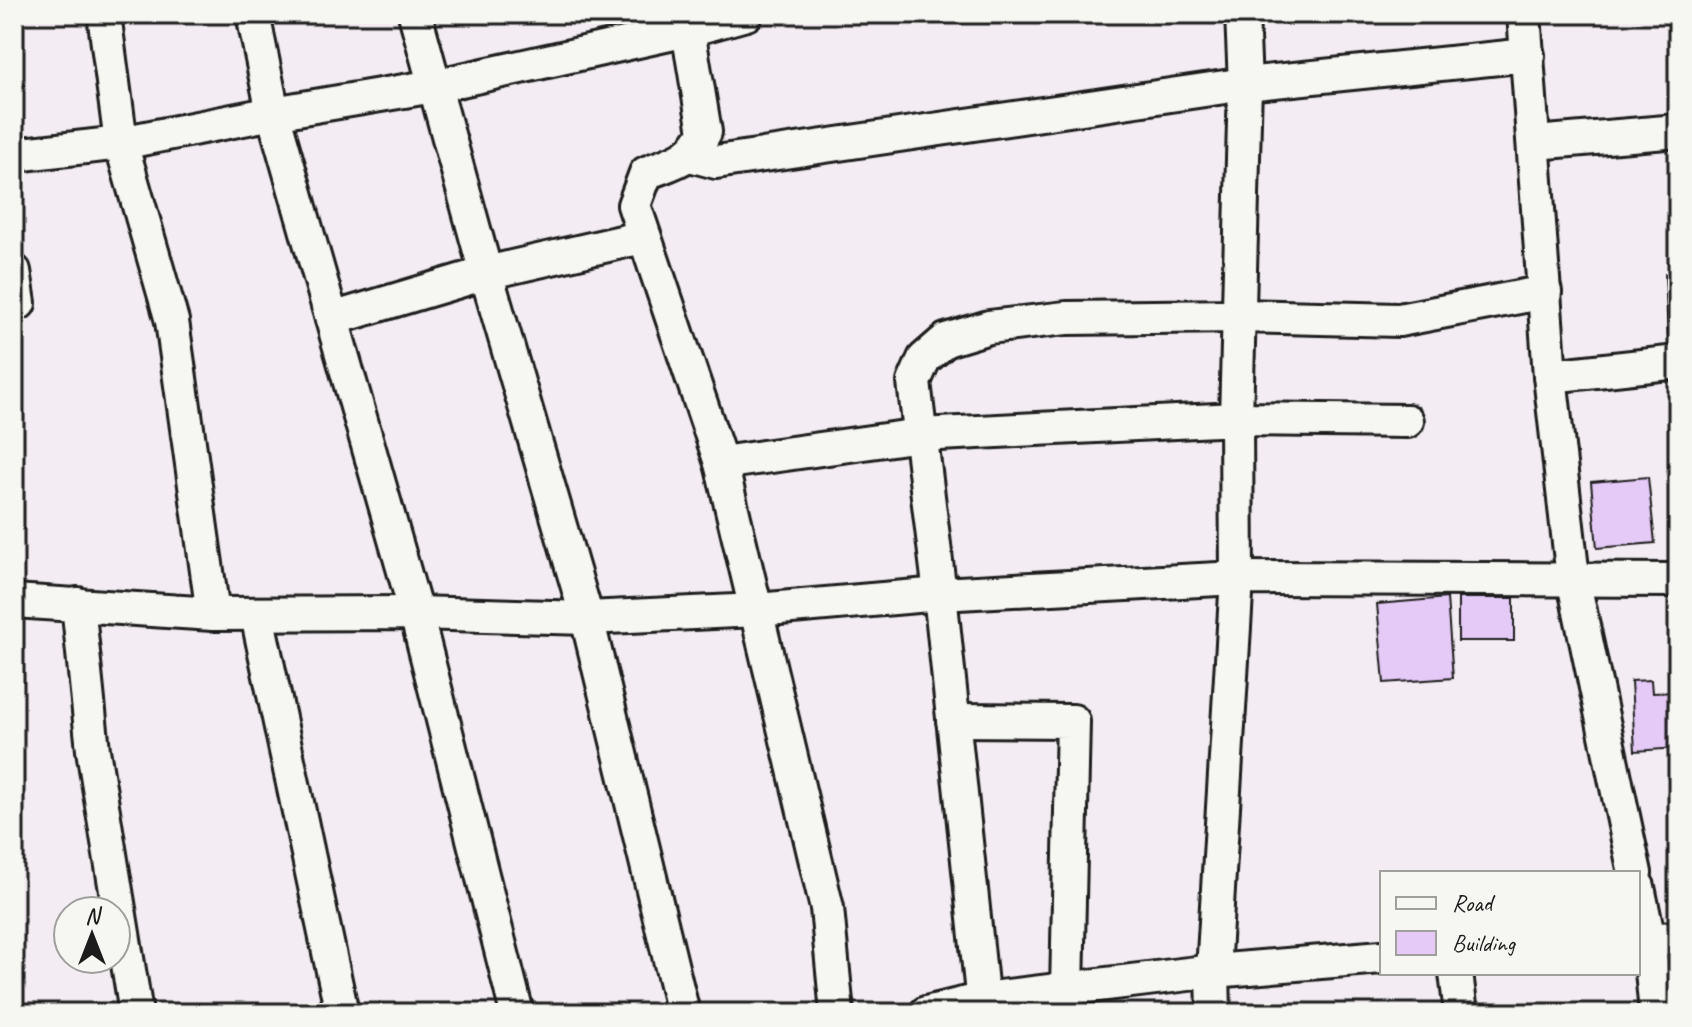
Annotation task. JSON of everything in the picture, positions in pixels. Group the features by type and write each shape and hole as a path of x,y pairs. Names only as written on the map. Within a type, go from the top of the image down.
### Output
{"street":[{"path":"104,14 121,143 172,321 213,614"},
{"path":"253,14 273,113 416,613 517,1013"},
{"path":"415,14 486,273 587,618 683,1013"},
{"path":"14,155 121,143 434,86 688,30 746,14"},
{"path":"1214,1013 1213,971 1237,578 1236,419 1245,84 1242,14"},
{"path":"1524,14 1550,376 1573,578 1635,871"},
{"path":"688,30 705,132 690,155 646,173 634,205 721,463 827,908 837,1013"},
{"path":"690,155 716,162 1245,84 1528,55"},
{"path":"1535,143 1678,131"},
{"path":"332,319 486,273 643,237"},
{"path":"14,271 19,303"},
{"path":"984,1006 914,382 924,359 946,340 989,327 1066,318 1240,316 1399,320 1545,292"},
{"path":"1550,376 1678,362"},
{"path":"721,463 920,435 1236,419 1407,421"},
{"path":"14,601 213,614 416,613 587,618 757,610 940,594 1237,578 1678,580"},
{"path":"78,604 93,750 136,1013"},
{"path":"257,615 342,1013"},
{"path":"953,720 1073,721 1067,989"},
{"path":"1640,893 1655,939 1656,1013"},
{"path":"926,1013 984,1006 1067,989 1213,971 1380,957"},
{"path":"1456,975 1461,1013"}],"building":[{"path":"1678,273 1678,335 1668,336 1665,274"},
{"path":"1648,477 1655,543 1597,548 1591,482"},
{"path":"1447,598 1453,678 1384,683 1377,604"},
{"path":"1458,598 1514,598 1514,641 1458,641"},
{"path":"1651,680 1652,693 1678,692 1678,748 1635,751 1631,681"}]}
